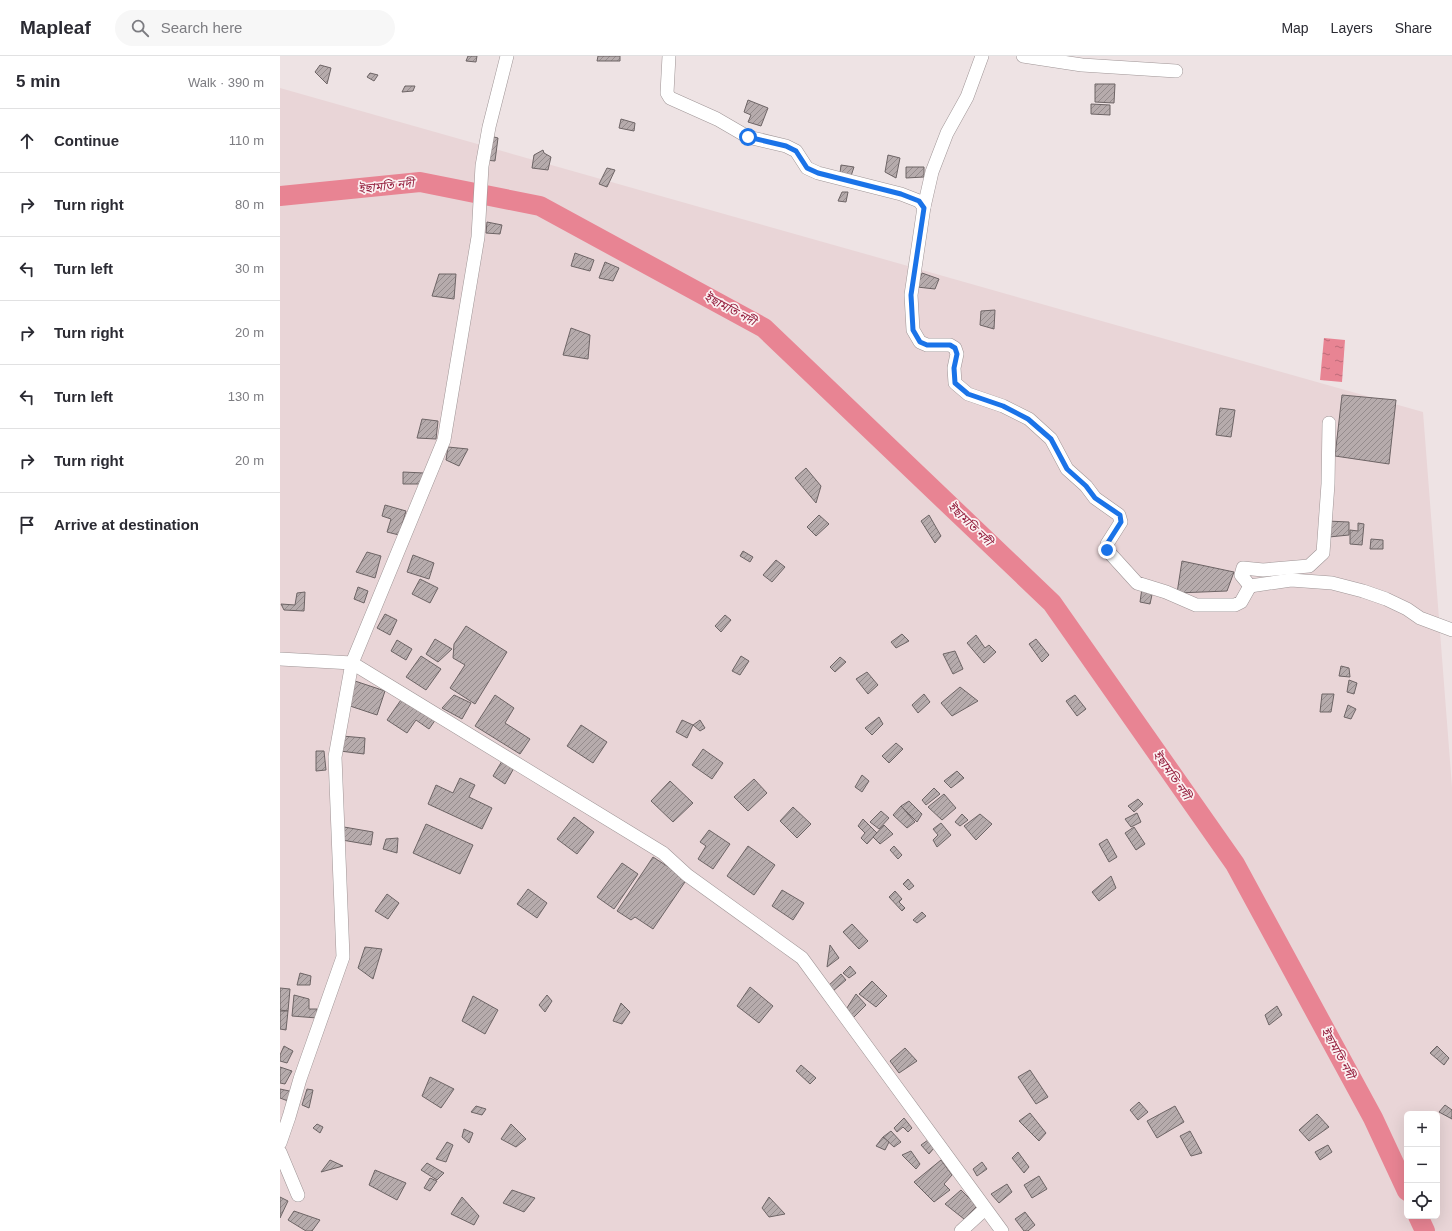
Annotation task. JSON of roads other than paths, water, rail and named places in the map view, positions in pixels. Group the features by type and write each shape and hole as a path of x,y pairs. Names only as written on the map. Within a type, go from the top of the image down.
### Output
{"street":[{"path":"280,1143 300,1079 343,957 335,757 352,663 444,440 478,237 482,166 489,127 507,56"},
{"path":"669,56 667,93 670,98 717,119 748,137 786,146 796,151 807,168 818,173 901,194 919,201 924,208"},
{"path":"982,56 967,97 947,133 932,172 924,208 911,295 913,330 920,342 927,345 950,345 955,348 957,354 954,368 955,383 968,394 1003,406 1028,419 1051,439 1067,469 1086,486 1095,498 1120,515 1121,522 1107,544 1107,550 1137,583 1196,605 1235,606 1241,602 1250,586"},
{"path":"1023,56 1083,61 1176,72"},
{"path":"1250,586 1241,575 1243,568 1263,570 1309,566 1323,553 1328,484 1329,423"},
{"path":"1250,586 1290,580 1332,583 1386,599 1407,609 1420,618 1452,630"},
{"path":"280,659 352,663 663,853 687,875 802,958 1002,1231"},
{"path":"280,1152 298,1195"},
{"path":"960,1231 985,1209"}],"water":[{"path":"1324,338 1345,340 1342,382 1320,380"}],"waterway":[{"name":"ইছামতি নদী","path":"280,196 420,182 540,206 764,328 1052,603 1235,864 1373,1118 1404,1185"},
{"name":"ইছামতি নদী","path":"1419,1219 1425,1231"}]}
